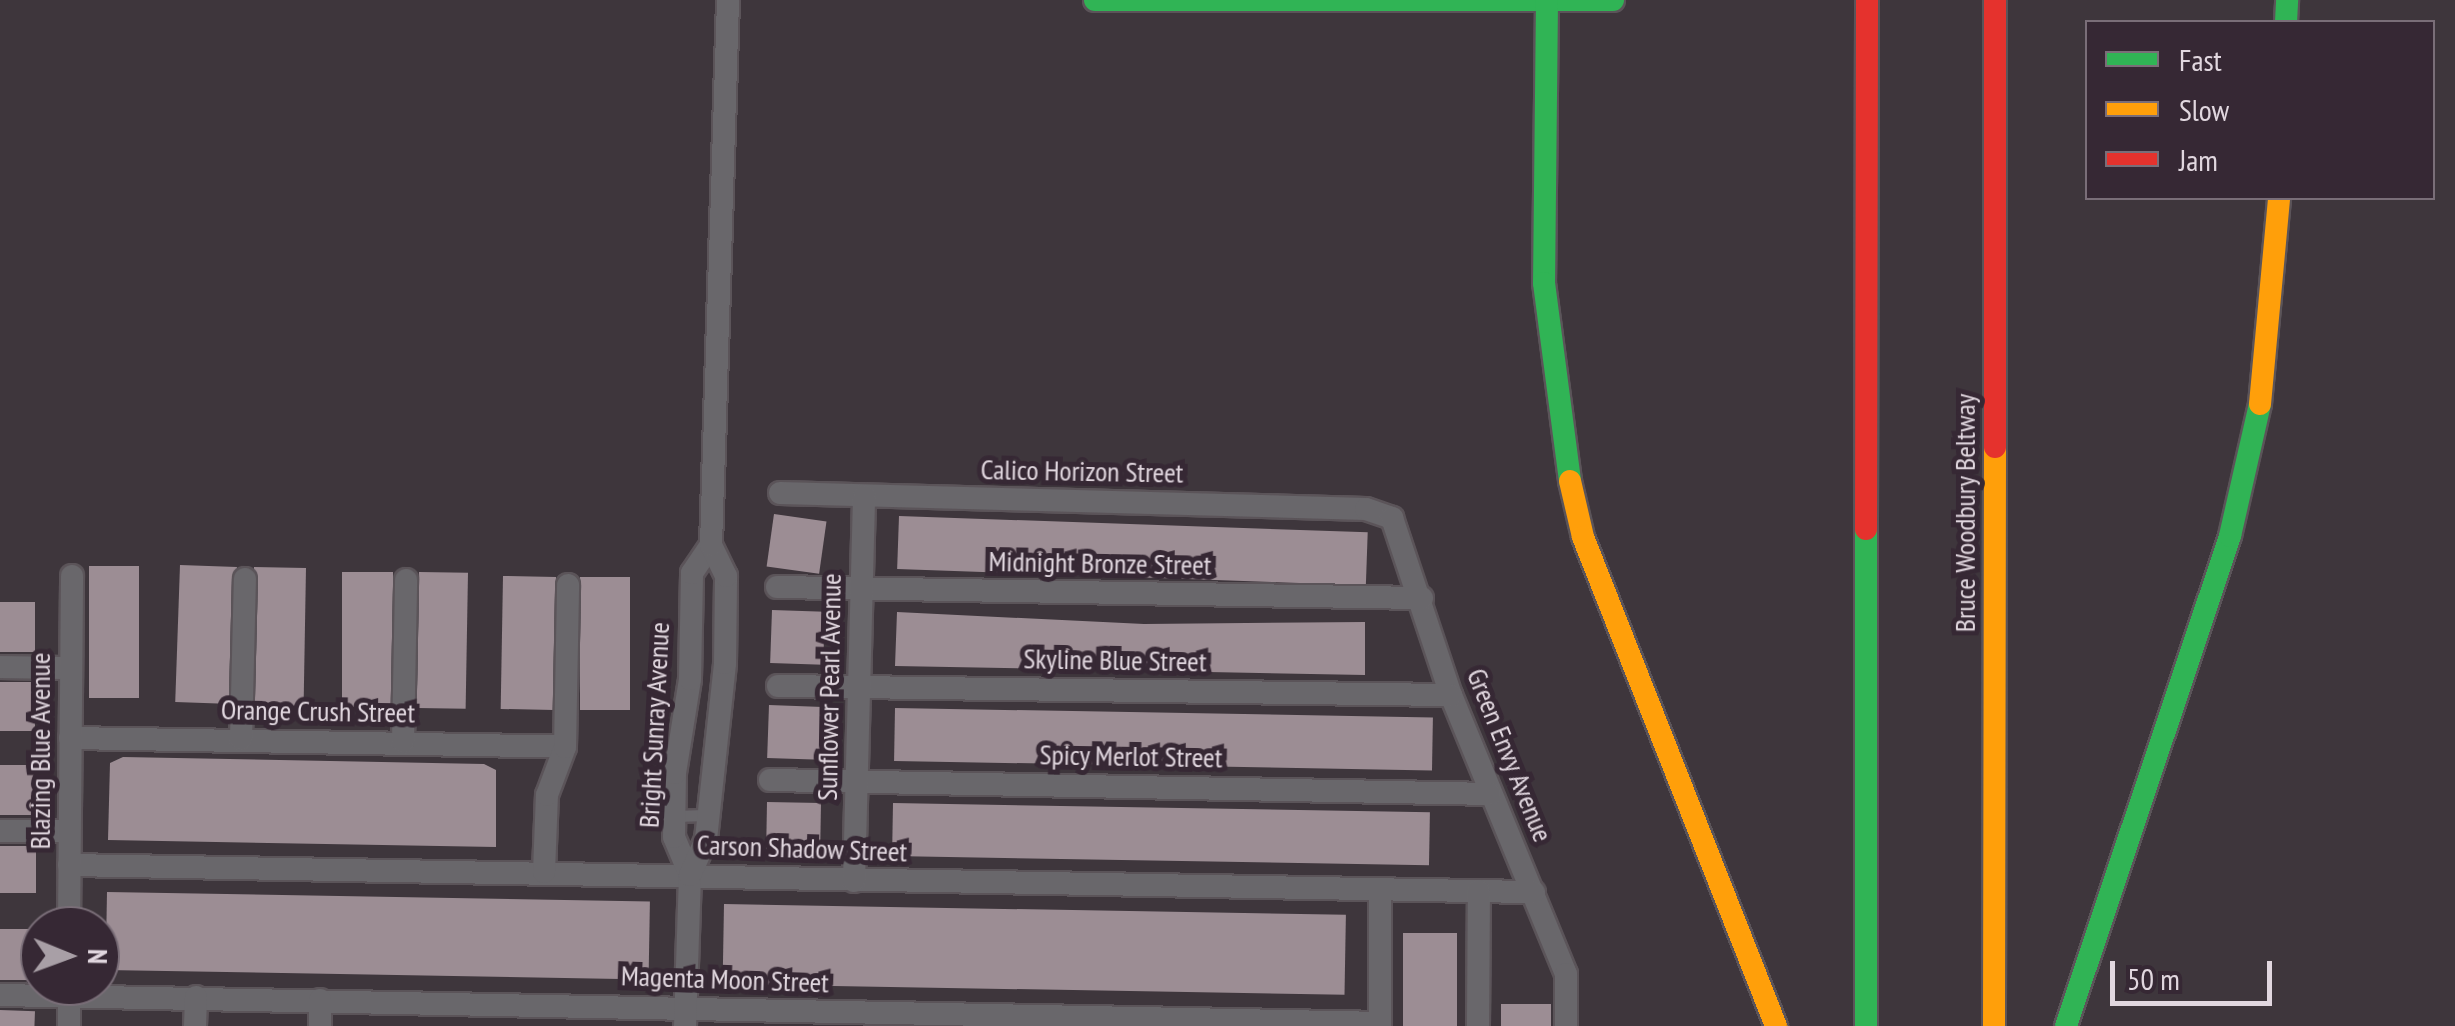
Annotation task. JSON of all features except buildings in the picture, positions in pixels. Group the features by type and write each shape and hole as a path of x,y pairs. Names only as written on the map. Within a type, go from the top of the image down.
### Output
{"main road":[{"path":"1095,0 1613,0"},
{"path":"1866,1026 1867,0"},
{"name":"Bruce Woodbury Beltway","path":"1994,1026 1996,0"},
{"path":"1547,1 1544,284 1564,454 1583,537 1776,1026"},
{"path":"2066,1026 2230,536 2259,410 2279,200"}],"street":[{"name":"Bright Sunray Avenue","path":"690,875 706,838 726,576 712,545 728,0"},
{"name":"Calico Horizon Street","path":"780,493 1382,514"},
{"name":"Sunflower Pearl Avenue","path":"854,880 864,496"},
{"name":"Green Envy Avenue","path":"1382,514 1401,528 1451,696 1566,974 1566,1026"},
{"name":"Bright Sunray Avenue","path":"690,875 674,816 690,680 692,574 712,545"},
{"name":"Blazing Blue Avenue","path":"69,906 72,576"},
{"path":"241,739 245,579"},
{"path":"404,742 406,580"},
{"path":"544,872 547,795 565,747 568,585"},
{"name":"Midnight Bronze Street","path":"776,588 1422,598"},
{"path":"0,667 70,668"},
{"name":"Skyline Blue Street","path":"778,686 1451,696"},
{"name":"Orange Crush Street","path":"70,738 565,747"},
{"name":"Spicy Merlot Street","path":"770,780 1490,794"},
{"path":"0,831 68,831"},
{"name":"Carson Shadow Street","path":"69,864 1534,892"},
{"path":"686,1016 690,875"},
{"path":"1380,890 1380,1024"},
{"path":"1478,1026 1479,890"},
{"name":"Magenta Moon Street","path":"120,993 320,1000 444,1015 1380,1024"},
{"path":"196,997 196,1026"},
{"path":"320,1000 320,1026"}],"lane":[{"path":"674,816 706,815"}],"traffic: fast":[{"path":"1095,0 1613,0"},
{"path":"1547,0 1544,283 1570,481"},
{"path":"2286,20 2287,0"},
{"path":"2066,1026 2230,536 2260,404"},
{"path":"1866,529 1866,1026"}],"traffic: slow":[{"path":"2260,404 2279,200"},
{"path":"1994,1026 1995,447"},
{"path":"1570,481 1583,537 1776,1026"}],"traffic: jam":[{"path":"1866,529 1867,0"},
{"path":"1995,0 1995,447"}]}
